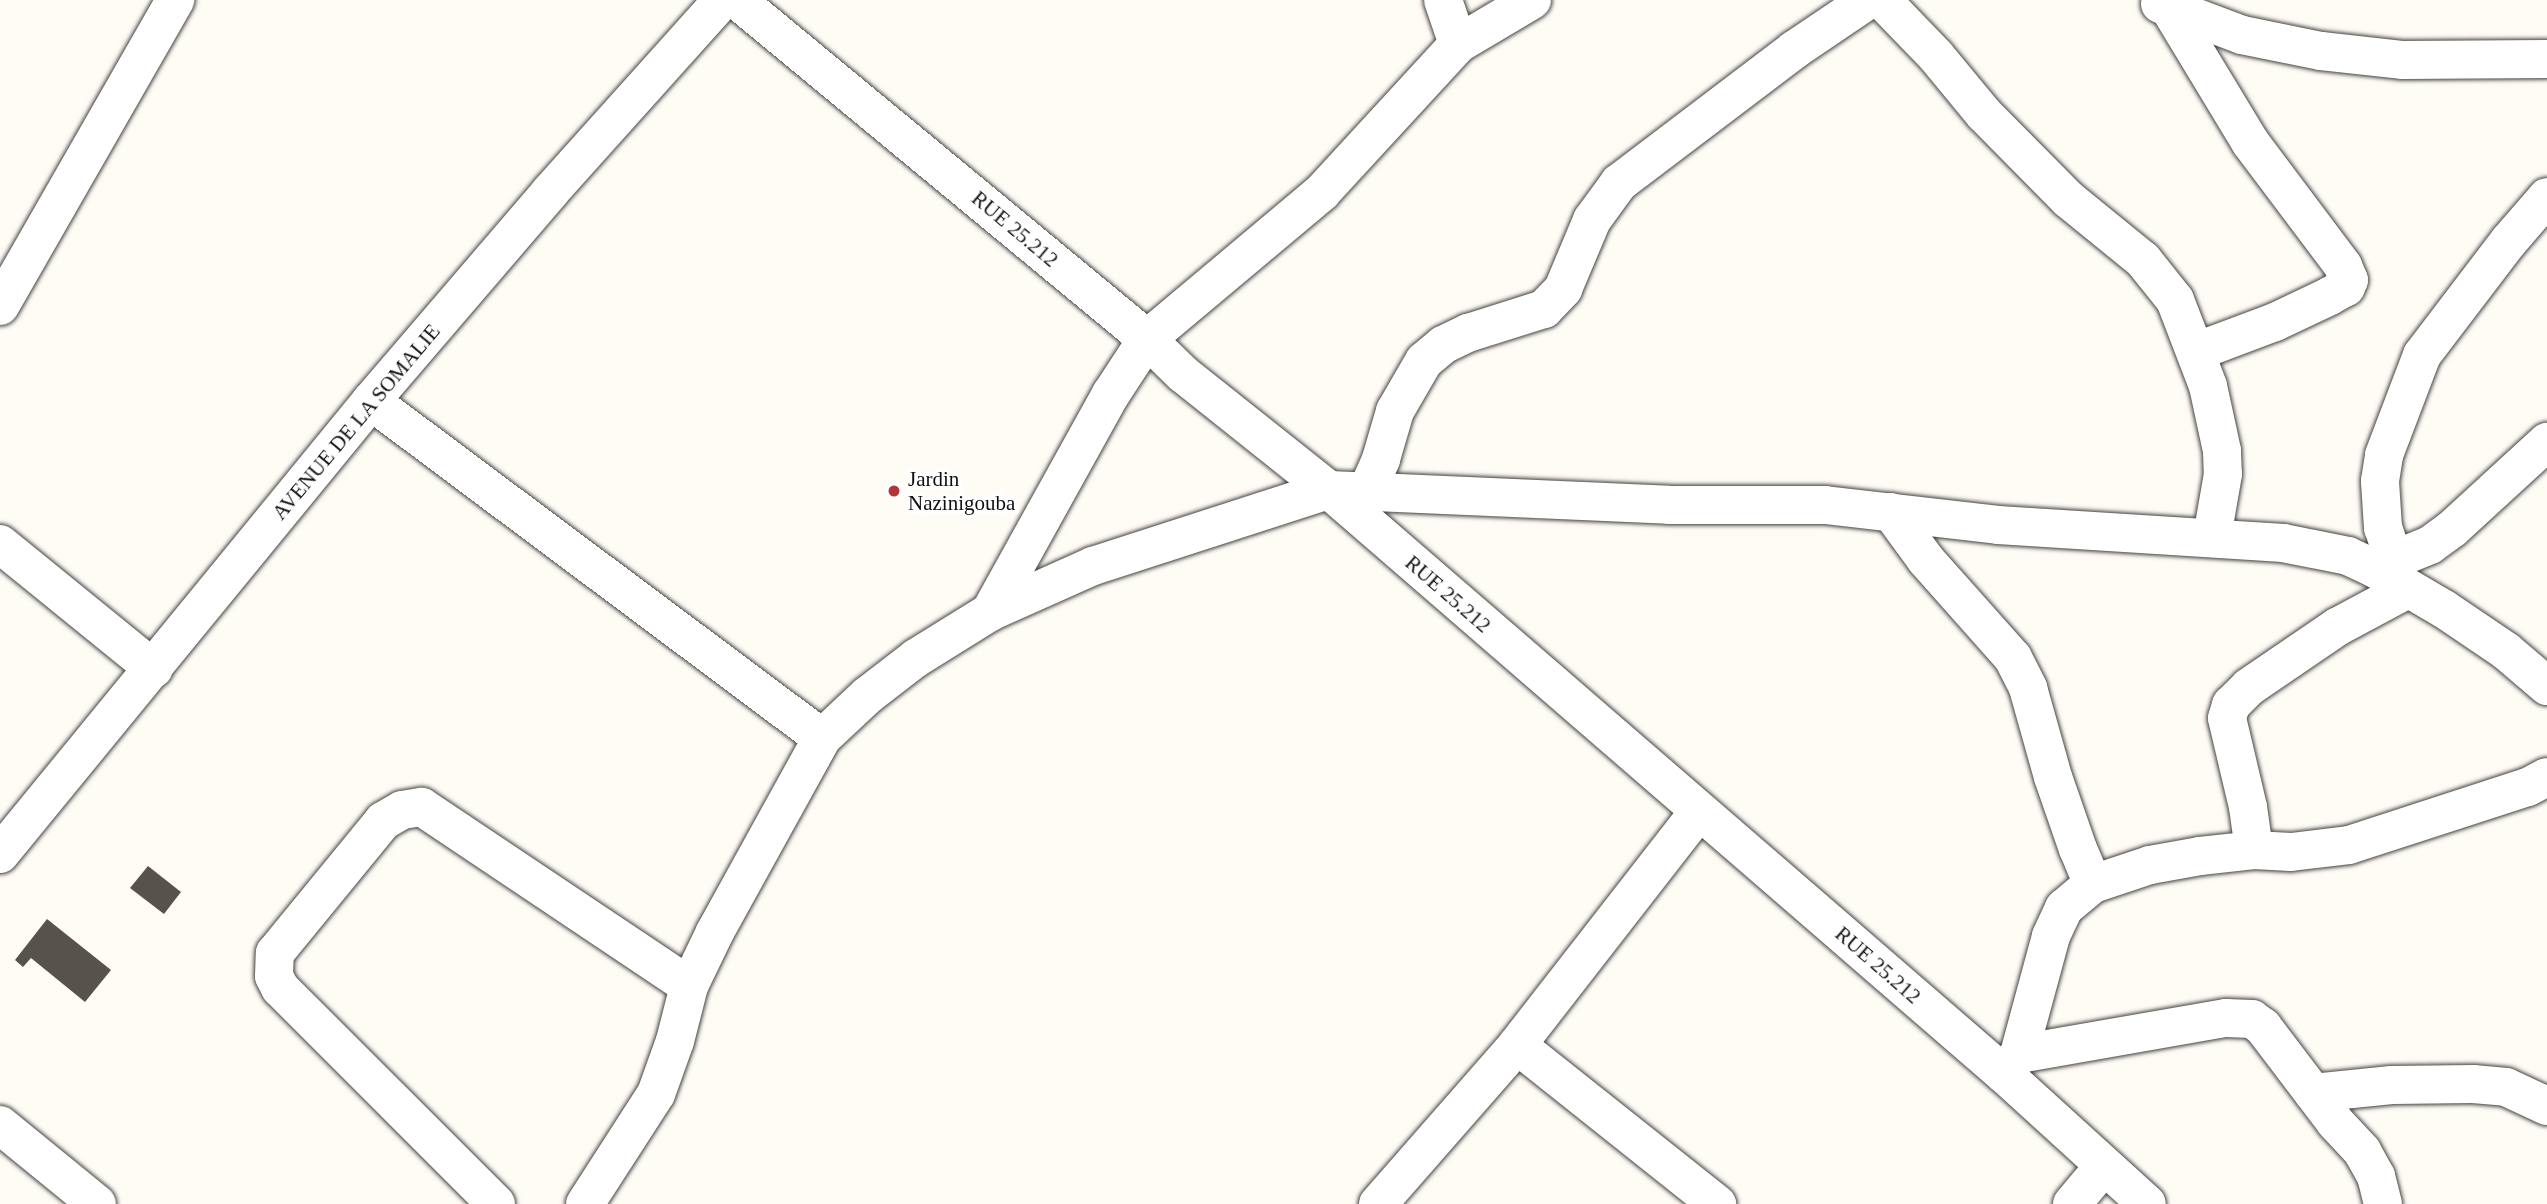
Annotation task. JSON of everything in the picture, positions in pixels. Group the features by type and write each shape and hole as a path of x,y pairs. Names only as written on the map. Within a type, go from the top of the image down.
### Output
{"street":[{"path":"0,306 176,0"},
{"name":"AVENUE DE LA SOMALIE","path":"0,854 371,401 550,192 722,0"},
{"name":"RUE 25.212","path":"737,0 1147,339 1183,374 1329,490 1699,811 2011,1064 2103,1167 2147,1204"},
{"path":"1443,0 1458,44"},
{"path":"990,612 1111,394 1147,339 1322,192 1458,44 1532,0"},
{"path":"1367,491 1381,459 1395,411 1424,361 1443,345 1468,333 1544,309 1563,289 1591,220 1619,183 1794,50 1868,0"},
{"path":"1882,0 1936,56 1984,114 2068,199 2115,234 2161,281 2182,312 2208,386 2222,451 2223,474 2212,537"},
{"path":"2160,4 2250,142 2343,266 2349,281 2346,287 2330,296 2276,322 2195,352"},
{"path":"2160,4 2242,35 2321,51 2402,60 2547,59"},
{"path":"2392,572 2383,528 2380,481 2384,456 2422,355 2509,241 2547,198"},
{"path":"371,401 822,738"},
{"path":"2254,850 2248,807 2227,718 2231,705 2249,687 2326,635 2392,572 2452,529 2547,442"},
{"path":"584,1204 656,1094 675,1041 689,986 726,912 822,738 868,695 916,658 990,612 1093,566 1329,490 1670,505 1825,505 1998,525 2151,537 2212,537 2283,543 2348,556 2392,572 2506,651 2547,686"},
{"path":"1891,512 1926,560 2013,658 2028,688 2053,777 2093,884"},
{"path":"0,544 154,669"},
{"path":"2383,1204 2376,1176 2362,1151 2312,1093 2263,1027 2252,1019 2226,1018 2011,1064 2051,936 2064,908 2093,884 2150,865 2254,850 2291,852 2348,845 2528,787 2547,777"},
{"path":"496,1204 280,988 274,976 275,953 383,821 402,810 422,807 689,986"},
{"path":"1378,1204 1517,1045 1699,811"},
{"path":"1517,1045 1717,1204"},
{"path":"2312,1093 2392,1085 2473,1084 2506,1087 2547,1106"},
{"path":"0,1125 97,1204"},
{"path":"2072,1204 2103,1167"}],"building":[{"path":"148,866 181,892 164,914 130,888"},
{"path":"47,919 111,970 85,1002 31,958 23,967 15,960"}],"place":[{"name":"Jardin Nazinigouba","path":"894,491"}]}
